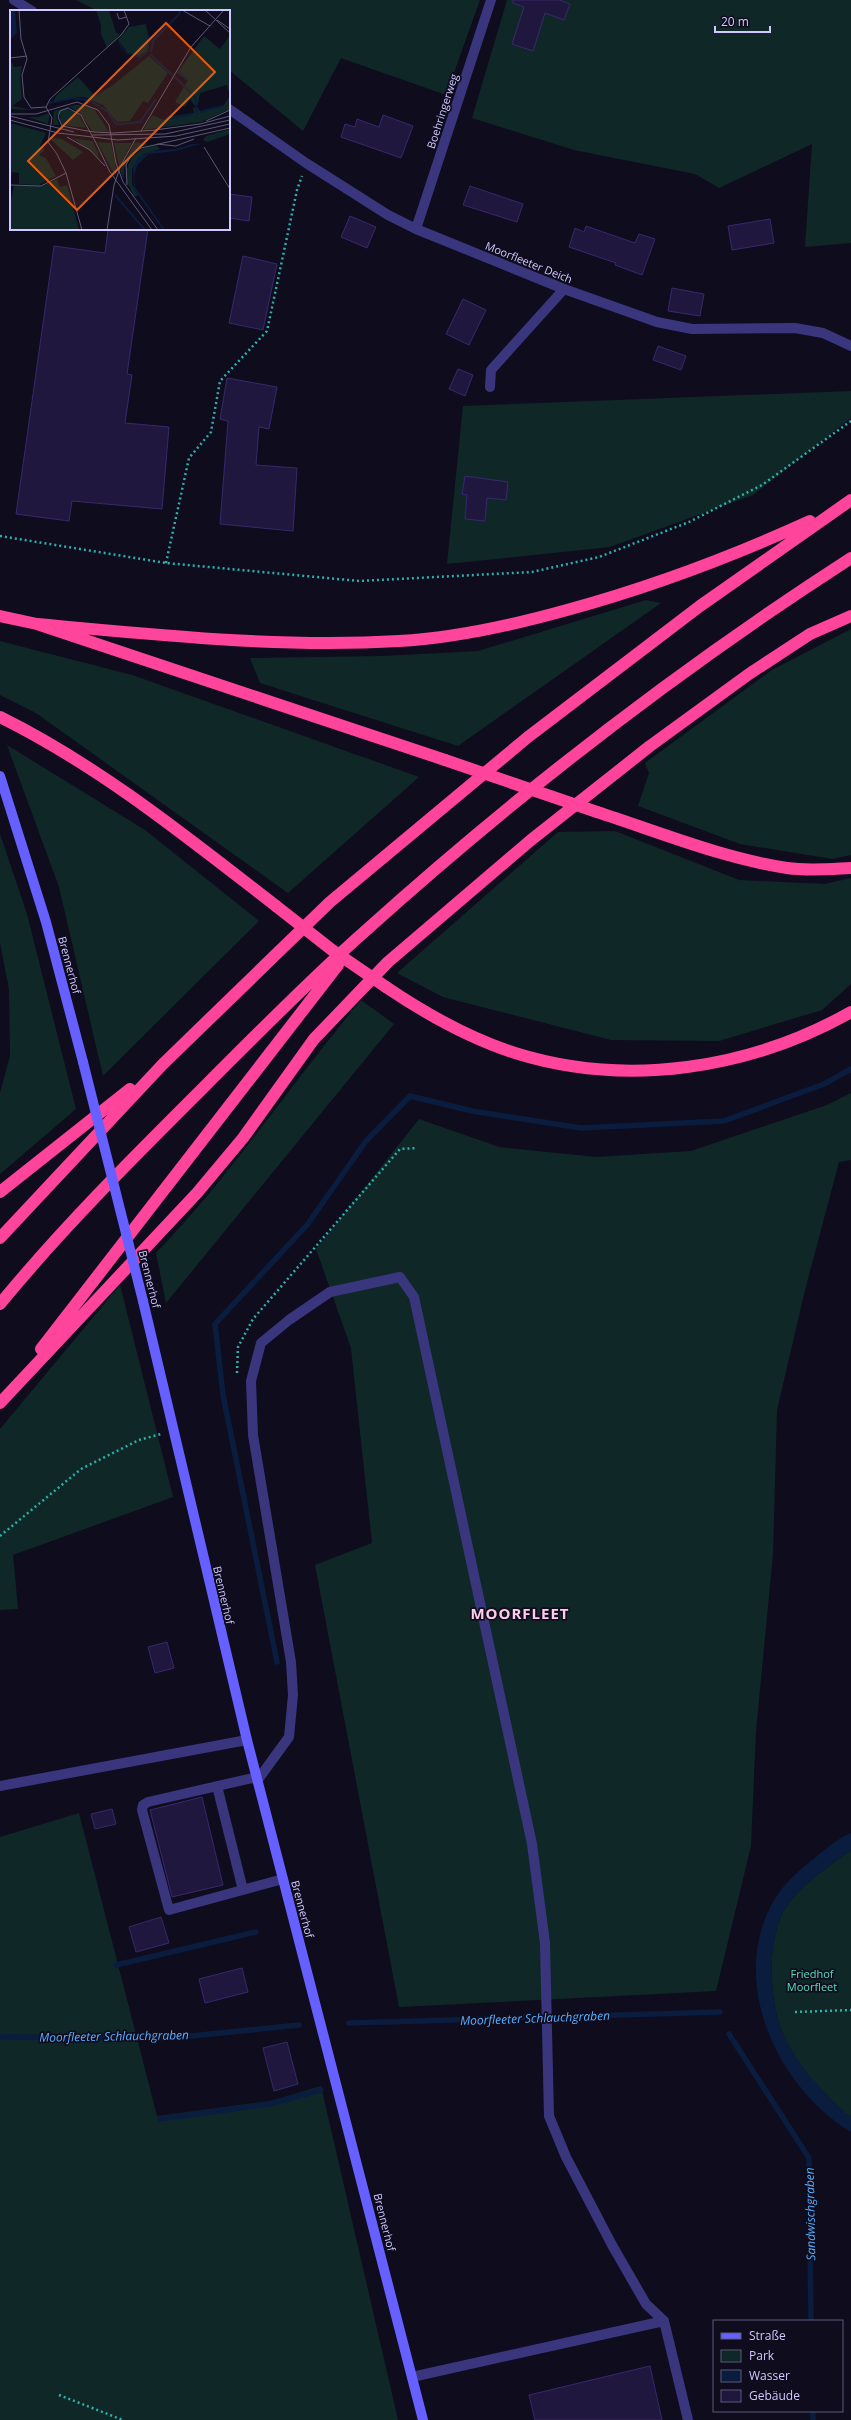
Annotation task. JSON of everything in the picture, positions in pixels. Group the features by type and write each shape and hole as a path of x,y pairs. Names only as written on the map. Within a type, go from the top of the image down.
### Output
{"highway":[{"path":"0,1238 163,1064 330,902 435,812 528,737 693,611 851,500"},
{"path":"37,624 204,639 279,643 401,641 464,633 527,621 671,579 744,551 838,509"},
{"path":"0,1304 96,1196 157,1134 361,934 561,766 724,645 851,558"},
{"path":"0,616 37,624 597,812 745,860 788,868 818,870 851,868"},
{"path":"0,1403 197,1193 243,1138 314,1039 388,962 531,840 650,746 749,674 810,634 851,616"},
{"path":"4,719 69,754 117,786 332,950 386,987 458,1030 516,1053 551,1061 615,1070 654,1071 689,1067 757,1053 811,1034 851,1012"},
{"path":"0,1403 361,934"},
{"path":"0,1192 163,1064"}],"street":[{"path":"14,0 30,10"},
{"name":"Boehringerweg","path":"416,229 491,0"},
{"name":"Moorfleeter Deich","path":"230,110 306,163 388,215 416,229 564,289 657,322 692,329 795,328 823,333 851,346"},
{"path":"490,387 490,370 564,289"},
{"name":"Brennerhof","path":"0,776 46,922 83,1062 143,1302 247,1740 423,2420"},
{"path":"283,1879 169,1910 142,1810 143,1805 148,1802 217,1786 257,1779 289,1737 293,1695 291,1662 252,1436 250,1381 261,1343 289,1320 330,1292 400,1277 414,1297 532,1844 545,1943 549,2116 566,2157 612,2245 646,2304 664,2321 688,2420"},
{"path":"0,1786 247,1740"},
{"path":"217,1786 243,1890"},
{"path":"412,2377 664,2321"}],"path":[{"path":"166,563 189,458 211,432 220,381 267,331 297,190 306,163"},
{"path":"0,536 166,563 359,581 532,572 599,557 689,522 762,485 851,422"},
{"path":"237,1376 238,1347 253,1319 400,1149 417,1148"},
{"path":"0,1536 81,1469 139,1440 173,1430"},
{"path":"796,2012 851,2010"},
{"path":"59,2395 123,2420"}],"green space":[{"path":"76,0 480,0 446,95 341,58 303,131 230,71 230,10 96,10"},
{"path":"507,0 851,0 851,243 805,247 812,144 719,188 695,174 574,150 472,118"},
{"path":"851,391 851,418 753,495 610,547 447,564 463,406"},
{"path":"646,600 661,603 458,746 260,683 250,658 383,656 478,651"},
{"path":"851,629 851,855 832,859 740,844 638,806 649,773 645,763 772,670"},
{"path":"0,641 132,675 419,777 288,893 36,713 0,695"},
{"path":"7,745 145,830 259,921 103,1076 59,887"},
{"path":"615,831 739,880 825,884 851,878 851,984 822,1010 719,1041 611,1040 443,997 397,973 558,832"},
{"path":"0,834 27,914 76,1109 0,1174 0,1093 10,1056 9,989 0,943"},
{"path":"361,1000 394,1024 166,1303 156,1253 210,1192"},
{"path":"851,1093 851,1160 839,1162 805,1290 777,1410 773,1554 756,1731 751,1846 716,1991 399,2007 315,1565 372,1543 351,1348 316,1249 419,1119 499,1147 596,1157 691,1151 827,1105"},
{"path":"120,1285 173,1497 13,1555 18,1609 0,1610 0,1429"},
{"path":"79,1813 157,2116 270,2101 321,2086 398,2420 0,2420 0,1837"},
{"name":"Friedhof Moorfleet","path":"851,1851 851,2116 845,2113 810,2077 795,2057 783,2034 778,2021 772,1989 772,1954 779,1922 785,1909 794,1897 810,1881 839,1858"}],"water":[{"path":"851,1833 851,1851 839,1858 810,1881 794,1897 785,1909 779,1922 772,1954 772,1989 778,2021 795,2056 802,2067 827,2095 845,2113 851,2116 851,2132 825,2113 802,2089 782,2061 768,2031 759,1999 756,1966 760,1933 777,1895 792,1877 833,1844"}],"building":[{"path":"513,0 559,0 570,4 564,20 545,13 533,51 512,44 524,7 513,3"},
{"path":"383,115 413,126 401,158 341,137 345,124 355,127 357,119 379,127"},
{"path":"470,186 523,204 517,222 463,205"},
{"path":"230,194 252,197 249,221 230,218"},
{"path":"350,216 376,227 367,248 341,237"},
{"path":"770,219 774,243 732,250 728,226"},
{"path":"586,226 635,243 639,234 655,239 642,275 615,265 616,263 569,247 575,228 584,232"},
{"path":"108,230 148,230 127,374 132,375 125,423 169,427 162,509 72,501 69,521 16,514 54,246 105,253"},
{"path":"243,256 277,264 263,330 229,323"},
{"path":"672,288 704,294 700,316 668,311"},
{"path":"463,299 486,310 469,345 446,334"},
{"path":"658,346 686,356 681,370 653,360"},
{"path":"458,369 473,375 465,396 449,389"},
{"path":"227,378 277,387 269,429 259,427 256,465 297,468 293,531 220,524 228,421 220,419"},
{"path":"465,476 508,482 506,500 487,498 485,521 465,519 467,495 462,494"},
{"path":"167,1642 174,1668 155,1673 148,1647"},
{"path":"202,1797 223,1885 172,1897 150,1810"},
{"path":"112,1809 116,1824 95,1829 91,1814"},
{"path":"161,1917 169,1943 136,1952 129,1927"},
{"path":"242,1968 248,1992 205,2003 199,1979"},
{"path":"287,2042 298,2084 274,2091 263,2048"},
{"path":"650,2366 662,2420 535,2420 529,2395"}],"waterway":[{"path":"277,1662 223,1395 215,1324 307,1225 366,1141 410,1096 472,1111 581,1128 724,1121 824,1084 851,1069"},
{"path":"116,1965 256,1932"},
{"name":"Moorfleeter Schlauchgraben","path":"349,2023 720,2012"},
{"name":"Moorfleeter Schlauchgraben","path":"0,2037 171,2038 299,2025"},
{"name":"Sandwischgraben","path":"729,2034 809,2158 811,2320"},
{"path":"160,2119 269,2104 321,2090"},
{"name":"Sandwischgraben","path":"813,2412 813,2420"}],"district":[{"name":"MOORFLEET","path":"520,1613"}]}
